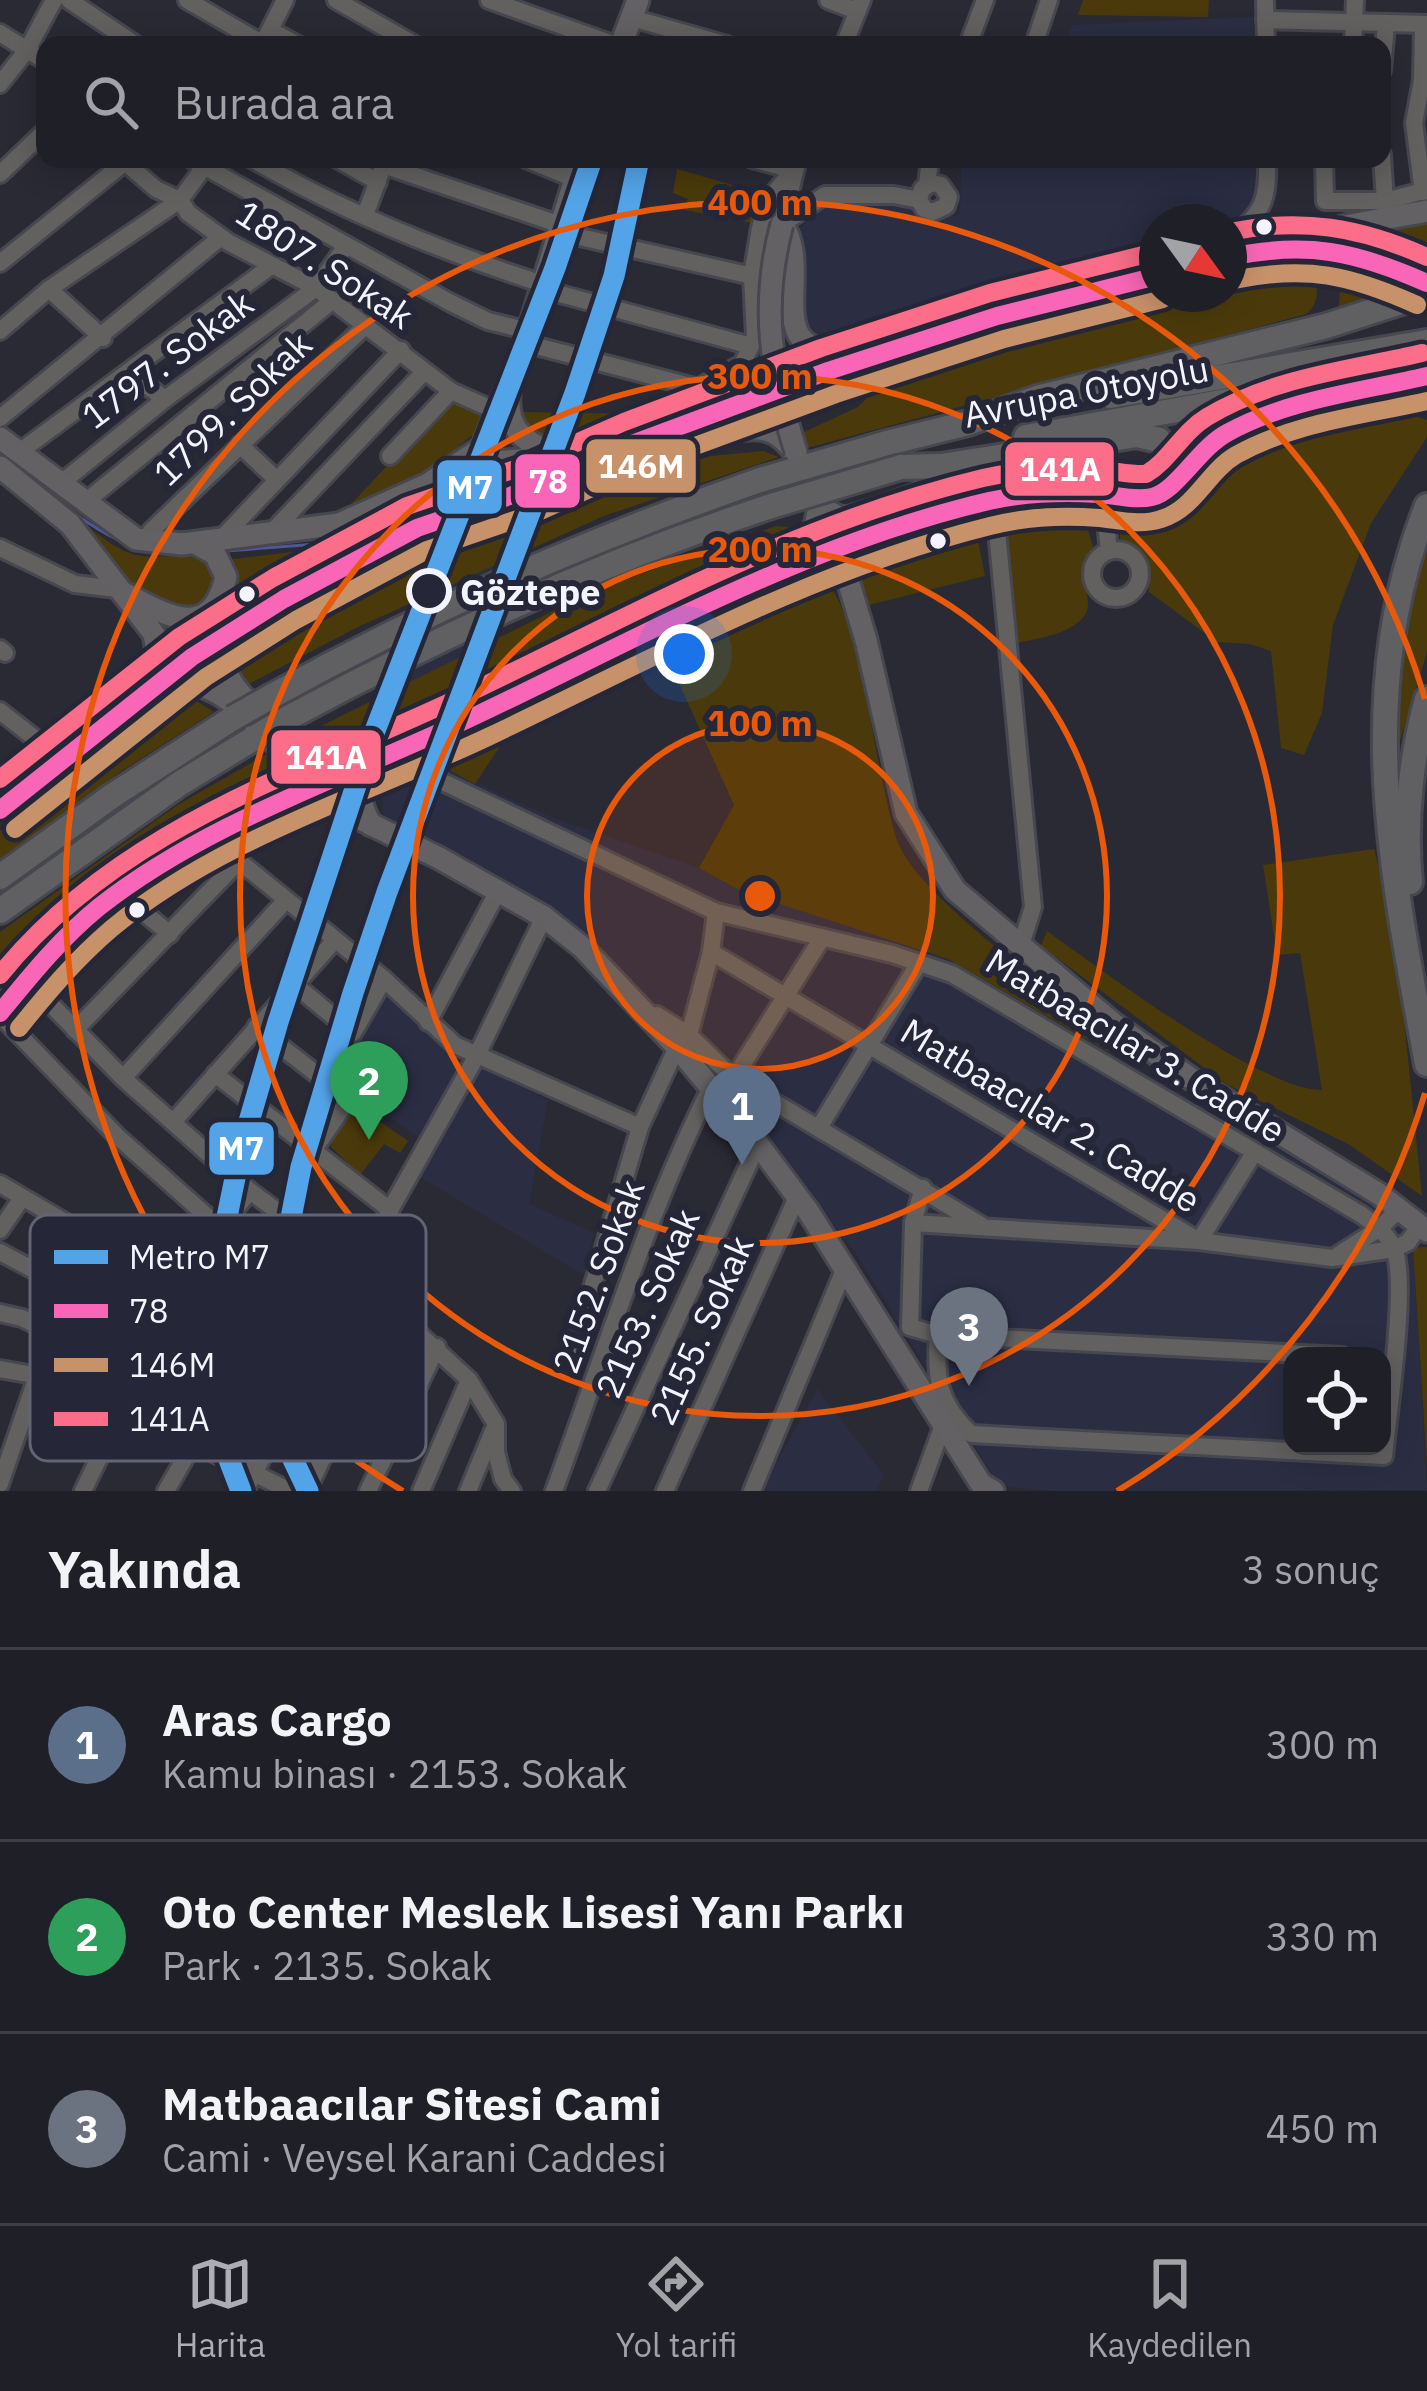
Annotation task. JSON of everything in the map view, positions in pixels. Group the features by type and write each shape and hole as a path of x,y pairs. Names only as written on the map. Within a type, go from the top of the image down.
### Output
{"highway":[{"path":"1268,247 1321,246 1353,252 1427,286"},
{"path":"0,877 112,796 272,695 436,609 530,567 760,480 968,423 1037,398 1364,314 1427,286"},
{"name":"Avrupa Otoyolu","path":"968,423 1427,342"},
{"name":"Avrupa Otoyolu","path":"901,467 1064,429 1427,365"},
{"path":"1108,495 1161,494 1206,446 1254,419 1427,376"},
{"path":"0,911 179,784 288,718 449,634 553,587 768,507 901,467 941,466 1137,435 1159,440 1169,456 1159,477 1139,483 1069,464 1046,463 988,474 849,519 818,508"},
{"path":"1427,506 1399,600 1384,702 1386,803 1427,1061"},
{"path":"1409,932 1408,850 1418,740 1427,699"},
{"path":"12,974 57,940"}],"main road":[{"path":"618,36 631,6"},
{"path":"417,528 459,490 510,382 578,169"},
{"path":"1247,252 1350,225 1426,198"},
{"path":"782,224 794,248 791,289 796,329 817,349 846,352 945,334"},
{"path":"782,224 770,269 768,313 796,452 847,577 906,813 955,890 1114,1024 1193,1080 1378,1194 1423,1230"},
{"path":"0,810 125,708 252,618 417,528 530,489 632,444 828,371 997,316 1139,280"},
{"path":"510,382 508,409 513,429 527,442 563,456"},
{"path":"530,489 585,480 750,429 766,430 796,452"},
{"path":"6,453 60,484 136,539 195,543 339,524 472,459 589,456 632,444"},
{"path":"6,453 70,524 154,634 157,646 149,680 125,708"},
{"path":"119,892 214,834 290,796 418,744 605,652 836,550 994,500 1108,495"},
{"path":"765,581 812,539 818,508"},
{"path":"847,577 853,557 869,538"},
{"path":"117,589 181,620 206,614 217,603 226,577 215,554 195,543"},
{"path":"765,581 806,570 824,575 838,585 866,640"},
{"path":"252,618 226,649 226,671 242,696 290,743 324,763 384,754"},
{"path":"57,940 199,830 270,793 281,784 288,764 285,753 224,696 196,683 174,682 125,708"},
{"path":"372,825 361,807 363,781 384,754"},
{"path":"290,796 334,806 544,917 683,1041 710,1087 797,1197 981,1484 992,1491"},
{"path":"0,1014 12,974"}],"street":[{"path":"0,84 27,50 54,0"},
{"path":"69,0 123,36"},
{"path":"187,0 257,36"},
{"path":"267,36 285,0"},
{"path":"335,0 399,36"},
{"path":"489,0 591,36"},
{"path":"541,19 547,0"},
{"path":"828,0 860,5 848,36"},
{"path":"972,36 986,0"},
{"path":"1037,36 1049,0"},
{"path":"1265,0 1266,36"},
{"path":"1353,36 1355,0"},
{"path":"631,6 705,36"},
{"path":"1265,20 1425,25 1414,123 1426,198 1325,202 1324,168"},
{"path":"1385,36 1386,25"},
{"path":"1,35 36,56"},
{"path":"0,174 36,140"},
{"path":"0,263 118,168"},
{"name":"1807. Sokak","path":"134,168 221,237 333,300 452,392 496,411"},
{"path":"0,332 49,289 180,200 198,168"},
{"path":"211,168 488,321 698,388 742,364 751,346 755,336 752,275 769,199 793,168"},
{"path":"268,168 308,191 473,262 543,287 751,346"},
{"path":"365,215 382,168 560,229 752,275"},
{"path":"782,224 794,168"},
{"path":"1247,223 1263,208 1267,168"},
{"path":"1383,168 1385,201"},
{"path":"782,224 824,195 894,195 929,175"},
{"path":"0,418 221,237"},
{"name":"1797. Sokak","path":"60,484 165,399 316,289 346,246"},
{"path":"6,453 128,373 271,266"},
{"path":"49,289 103,337"},
{"path":"84,503 333,300"},
{"name":"1799. Sokak","path":"148,541 151,531 365,325"},
{"path":"220,540 401,350"},
{"path":"270,535 424,372"},
{"path":"128,373 165,399"},
{"path":"390,456 452,392"},
{"path":"240,446 275,478"},
{"path":"1108,495 1113,550"},
{"path":"994,500 1034,907 1020,948"},
{"path":"0,548 76,584 117,589"},
{"path":"0,711 61,759"},
{"name":"Matbaacılar 3. Cadde","path":"384,754 716,912 952,974 1380,1228 1394,1250"},
{"path":"214,834 428,1022 476,1057 640,1127"},
{"path":"75,1030 239,860"},
{"path":"428,1022 498,891"},
{"path":"119,892 170,934"},
{"path":"123,1078 286,900"},
{"path":"575,1345 640,1127 683,1041 711,952 716,912"},
{"path":"387,1215 476,1057 544,917"},
{"path":"734,1078 822,938"},
{"path":"173,1122 335,940"},
{"name":"Matbaacılar 2. Cadde","path":"711,952 1199,1241"},
{"name":"Matbaacılar 2. Cadde","path":"820,1126 920,963"},
{"path":"616,971 683,1041 734,1078 982,1225"},
{"path":"12,974 123,1078 282,1215"},
{"path":"294,984 353,1033 384,979"},
{"path":"0,1014 118,1137 206,1215"},
{"path":"256,1027 346,1097 315,1148"},
{"path":"215,1074 390,1210"},
{"name":"2152. Sokak","path":"554,1491 665,1188 710,1087"},
{"name":"2153. Sokak","path":"597,1491 758,1144"},
{"path":"1199,1241 1254,1154"},
{"path":"0,1184 51,1215"},
{"path":"922,1188 913,1223 910,1328 938,1335 1283,1353"},
{"path":"228,1215 250,1191"},
{"name":"2155. Sokak","path":"665,1491 797,1197"},
{"path":"0,1230 22,1198"},
{"path":"1332,1258 1380,1228 1397,1211"},
{"path":"913,1223 1199,1241 1332,1258 1394,1250 1423,1230"},
{"path":"1389,1347 1398,1267 1394,1250"},
{"path":"0,1252 30,1267"},
{"path":"752,1491 844,1270"},
{"path":"0,1313 30,1322"},
{"path":"938,1335 935,1381 958,1422 971,1434 1283,1451"},
{"path":"426,1338 470,1380 496,1424 496,1452 503,1479 512,1491"},
{"path":"426,1368 436,1347"},
{"path":"0,1369 30,1375"},
{"path":"421,1491 470,1380"},
{"path":"0,1484 8,1437 30,1392"},
{"path":"468,1491 496,1424"},
{"path":"920,1491 943,1425"},
{"path":"83,1491 97,1461"},
{"path":"166,1491 183,1461"},
{"path":"225,1461 249,1483 290,1491"},
{"path":"307,1491 321,1461"},
{"path":"368,1491 382,1461"}],"shaded area":[{"path":"1083,0 1209,0 1208,17 1078,15"},
{"path":"1253,17 1254,36 1069,36 1071,25"},
{"path":"961,168 1257,168 1259,205 1247,216 1247,204 1139,204 1139,264 875,334 815,340 800,326 796,284 800,228 827,202 911,205 934,217 960,215"},
{"path":"677,169 764,194 752,223 685,210 688,199 673,193"},
{"path":"1427,222 1427,273 1334,239"},
{"path":"1332,259 1413,288 1338,316 1340,290 1331,270"},
{"path":"1298,271 1315,281 1317,295 1306,314 807,448 804,432 858,407 903,374 1055,327 1139,307 1139,312 1247,312 1247,282"},
{"path":"453,396 493,425 480,443 471,436 427,474 337,519"},
{"path":"1397,411 1427,420 1427,437 1371,523 1333,625 1322,713 1304,755 1281,748 1271,651 1217,642 1149,592 1141,566 1122,547 1117,520 1154,515 1225,447 1269,429"},
{"path":"520,412 638,414 601,422 560,443 532,433"},
{"path":"763,451 779,457 604,516 358,627 243,687 230,658 240,644 410,552 711,456"},
{"path":"487,452 541,473 433,755 414,748 428,742 445,696 409,681 383,744 376,741","holes":["492,465 529,479 511,527 498,522 499,516 492,513 489,519 473,512"]},
{"path":"458,483 420,519 262,597 186,643 172,629 189,630 210,620 220,600 226,560 317,549 319,540"},
{"path":"1001,518 1085,520 1095,554 1083,568 1088,606 1068,629 1012,644"},
{"path":"79,520 128,553 198,558 214,575 218,591 195,611 156,602 125,581"},
{"path":"776,526 798,528 775,561 414,730 352,753 295,739 593,591"},
{"path":"975,526 985,576 865,606 852,569 865,554 900,540 917,542 950,529"},
{"path":"1427,546 1427,652 1399,744 1391,744 1405,624"},
{"path":"808,577 825,582 849,627 891,820 913,868 966,922 1122,1046 1114,1055 948,959 743,892 699,868 734,805 659,639"},
{"path":"190,697 214,712 120,772 0,862 0,831 56,780 164,699"},
{"path":"514,725 475,784 451,771 451,753"},
{"path":"267,754 277,771 262,791 176,835 0,959 0,932 179,804"},
{"path":"439,766 551,817 699,868 743,892 948,959 1412,1227 1427,1490 1057,1491 999,1486 855,1252 702,1065 547,911 384,817 380,782"},
{"path":"1374,849 1395,931 1422,1196 1350,1145 1226,1084 1041,946 1047,931 1223,1050 1295,1085 1322,1090 1300,953 1277,955 1263,865"},
{"path":"386,991 461,1067 419,1138 333,1076"},
{"path":"478,1066 548,1100 529,1204 594,1233 584,1275 420,1177"},
{"path":"358,1106 408,1141 400,1153 384,1144 360,1175 331,1147 330,1140"},
{"path":"1427,1247 1427,1467 1413,1248"},
{"path":"817,1389 884,1475 876,1491 761,1491"}],"waterway":[{"path":"0,452 98,529 141,549 162,552"},
{"path":"226,551 318,544"}],"metro line":[{"name":"M7","path":"227,1215 278,1022 369,746 555,268 589,168"},
{"name":"M7","path":"292,1215 301,1167 387,892 575,393 614,276 637,168"},
{"name":"M7","path":"230,1461 241,1491"},
{"name":"M7","path":"294,1461 308,1491"}],"transit line":[{"name":"141A","path":"1247,229 1281,225 1330,228 1378,238 1427,257"},
{"name":"78","path":"1247,254 1330,252 1377,263 1427,283"},
{"name":"141A","path":"0,779 179,637 273,578 407,506 521,467 624,422 821,348 990,293 1139,256"},
{"name":"146M","path":"1247,278 1284,273 1328,276 1417,305"},
{"name":"78","path":"0,810 192,657 284,599 417,528 530,489 632,444 828,371 997,316 1139,280"},
{"name":"146M","path":"15,829 206,677 296,620 427,550 538,512 641,466 836,394 1004,339 1139,305"},
{"name":"141A","path":"0,975 48,923 101,879 158,841 280,777 471,692 722,571 850,518 983,478 1057,469 1146,474 1198,423 1232,403 1312,376 1422,353"},
{"name":"78","path":"0,1013 85,919 188,848 729,594 857,541 989,501 1057,493 1152,497 1170,487 1217,440 1251,421 1325,398 1427,376"},
{"name":"146M","path":"19,1028 111,929 198,869 735,618 860,566 990,526 1058,517 1161,519 1183,507 1226,462 1258,444 1329,421 1427,401"}],"place":[{"name":"Göztepe","path":"429,591"},
{"name":"Oto Center Meslek Lisesi Yanı Parkı","path":"369,1140"},
{"name":"Aras Cargo","path":"742,1165"},
{"name":"Matbaacılar Sitesi Cami","path":"969,1386"}]}
